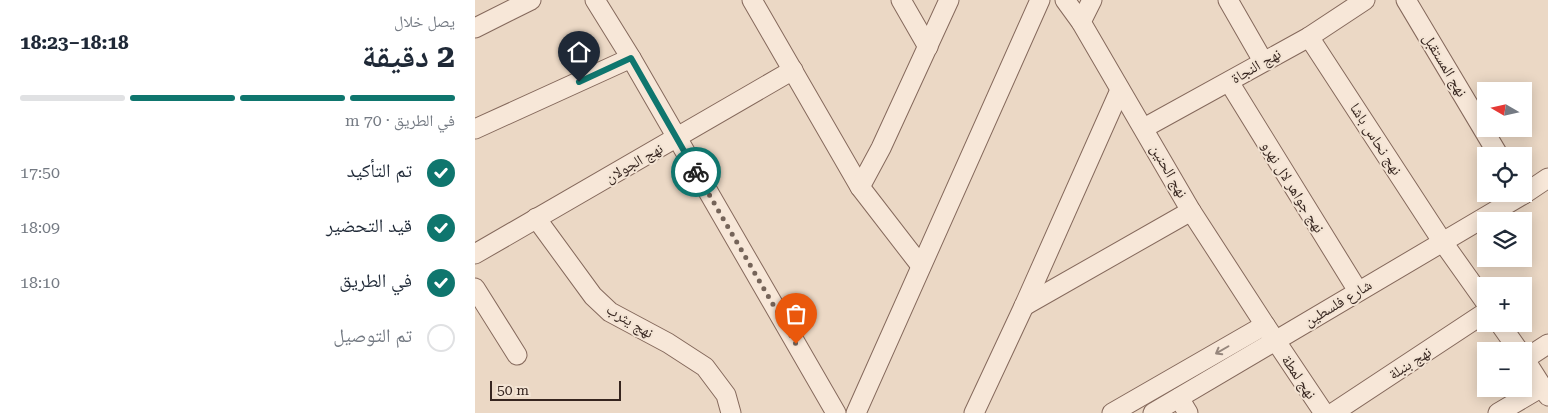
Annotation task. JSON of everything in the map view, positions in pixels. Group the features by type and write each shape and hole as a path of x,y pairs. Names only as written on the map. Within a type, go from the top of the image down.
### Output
{"street":[{"path":"475,28 531,0"},
{"path":"595,0 631,58 836,413"},
{"path":"752,0 859,187 921,266"},
{"path":"901,0 928,47"},
{"path":"859,187 881,148 949,0"},
{"path":"856,413 1040,0"},
{"name":"نهج الحنين","path":"1065,0 1081,22 1191,211 1270,333"},
{"path":"1081,22 1092,0"},
{"path":"1228,0 1263,61"},
{"name":"نهج النجاة","path":"1144,128 1309,37 1365,0"},
{"name":"نهج المستقبل","path":"1405,0 1494,147"},
{"name":"نهج نحاس باشا","path":"1309,37 1442,242 1477,291"},
{"path":"475,129 631,58"},
{"name":"نهج الجولان","path":"475,254 793,70"},
{"name":"نهج جواهر لال نهرو","path":"1229,82 1357,291"},
{"path":"974,413 1120,90"},
{"name":"شارع فلسطين","path":"1532,188 1548,178"},
{"name":"شارع فلسطين","path":"1153,413 1183,405 1270,333 1357,291 1510,202"},
{"path":"1024,306 1191,211"},
{"name":"نهج يثرب","path":"537,218 593,296 610,312 668,343 705,367 726,395 731,413"},
{"path":"475,288 517,355"},
{"name":"نهج بنبلة","path":"1333,413 1477,318"},
{"path":"1112,413 1270,333"},
{"name":"نهج لمطة","path":"1270,333 1324,413"},
{"path":"1532,352 1548,344"},
{"path":"1498,413 1545,392 1532,371"}],"way so far":[{"path":"696,172 796,344"}],"route":[{"path":"579,82 631,58 696,172"}]}
